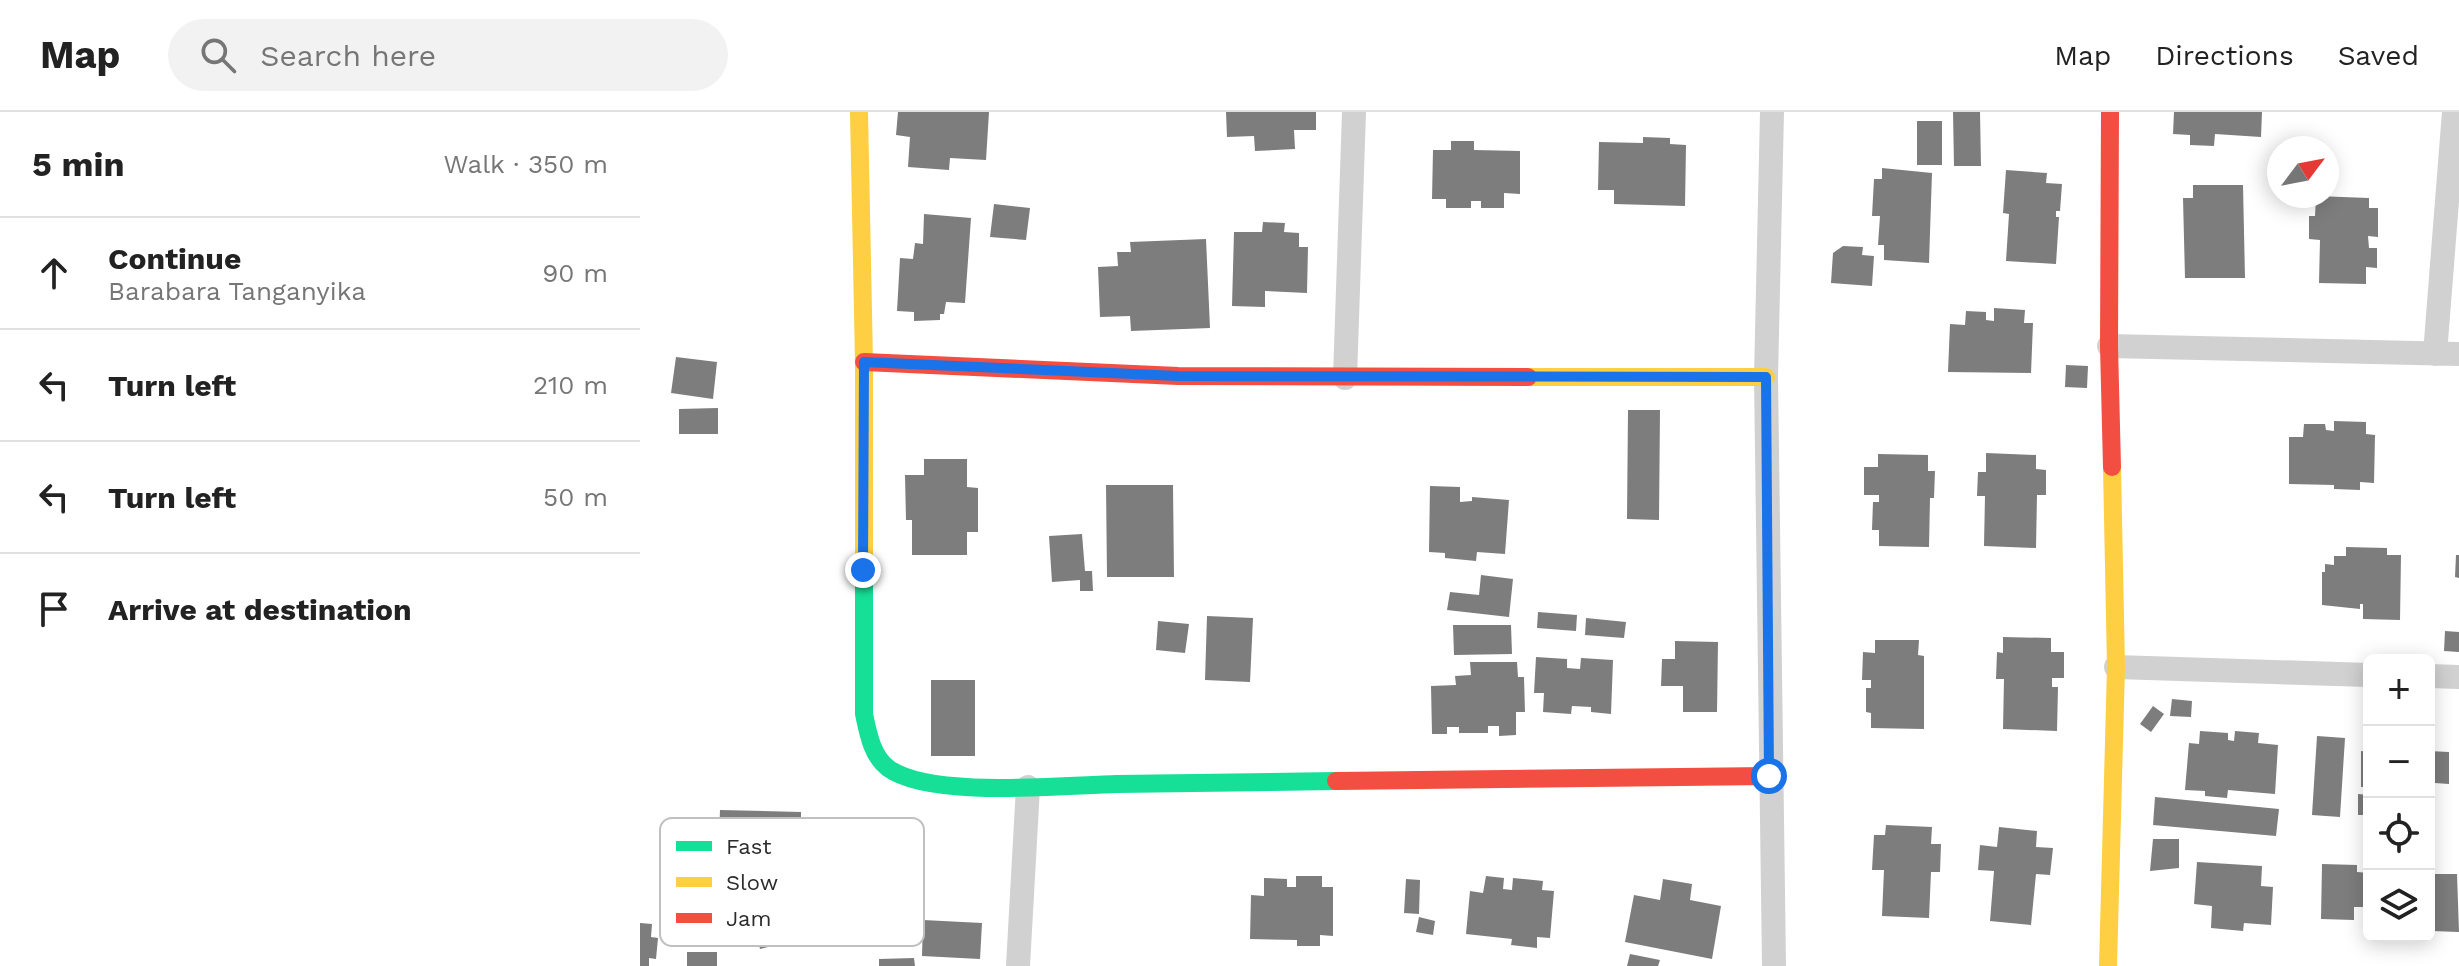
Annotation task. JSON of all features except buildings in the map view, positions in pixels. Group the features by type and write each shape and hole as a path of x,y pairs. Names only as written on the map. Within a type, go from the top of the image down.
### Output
{"street":[{"path":"859,112 864,362 864,714 869,740 890,771 929,784 1028,787 1769,776"},
{"path":"1345,378 1354,112"},
{"path":"1772,112 1766,377 1769,776 1774,966"},
{"path":"2108,966 2116,667 2109,346 2110,112"},
{"path":"2109,346 2447,354 2454,112"},
{"path":"864,362 1178,376 1766,377"},
{"path":"2116,667 2363,675"},
{"path":"2435,676 2459,677"},
{"path":"1018,966 1028,787"}],"traffic: fast":[{"path":"864,560 864,714 878,757 888,768 908,778 934,784 998,788 1336,781"}],"traffic: slow":[{"path":"859,112 864,560"},
{"path":"1528,377 1766,377"},
{"path":"2108,966 2116,667 2112,467"}],"traffic: jam":[{"path":"2110,112 2112,467"},
{"path":"864,362 1178,376 1528,377"},
{"path":"1336,781 1769,776"}],"route":[{"path":"863,570 864,362 1178,376 1766,377 1769,776"}]}
